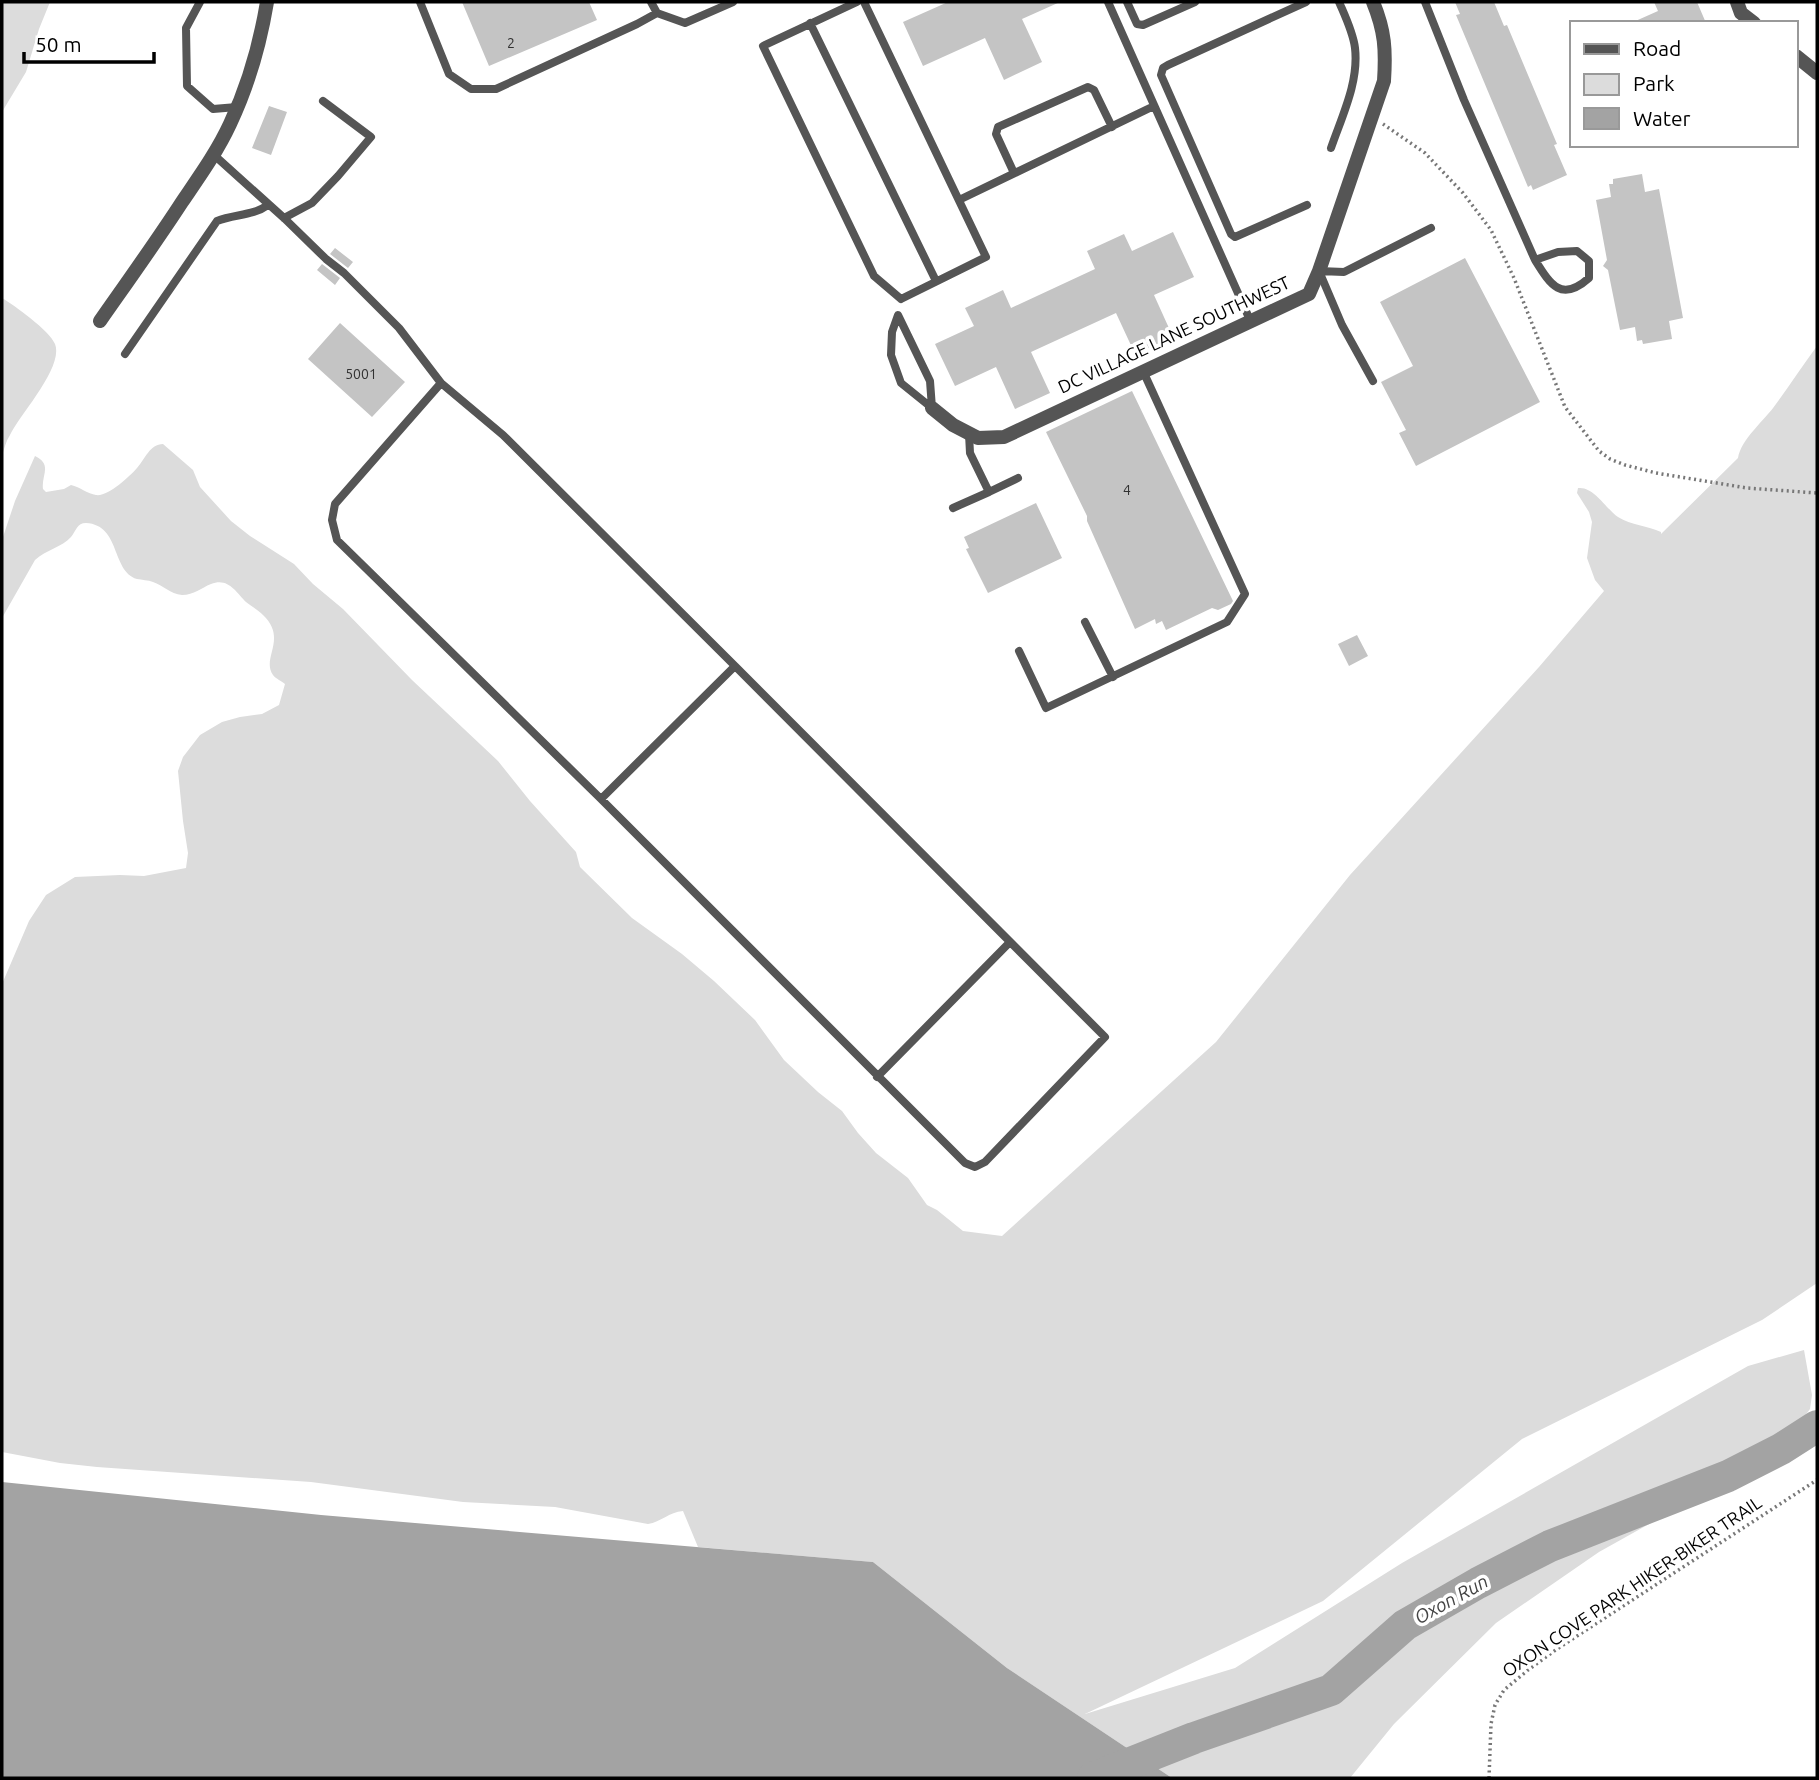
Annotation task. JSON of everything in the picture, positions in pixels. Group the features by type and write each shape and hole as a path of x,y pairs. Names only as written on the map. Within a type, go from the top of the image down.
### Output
{"street":[{"path":"100,321 214,155 253,65 267,2"},
{"name":"DC VILLAGE LANE SOUTHWEST","path":"932,408 953,425 978,438 1004,437 1309,294 1384,81 1386,50 1379,16 1373,2"},
{"path":"1737,2 1741,13 1751,21"},
{"path":"1798,58 1817,72"}],"lane":[{"path":"200,2 186,28 187,86 213,109 237,107"},
{"path":"420,2 449,74 471,89 496,89 657,13"},
{"path":"651,2 657,13 685,23 733,2"},
{"path":"857,2 763,46 874,276 901,299"},
{"path":"864,2 986,257 901,299"},
{"path":"1108,2 1250,320"},
{"path":"1127,2 1137,24 1143,25 1195,2"},
{"path":"1306,2 1163,68 1161,75 1231,234 1235,237 1307,205"},
{"path":"1331,148 1354,79 1353,36 1339,2"},
{"path":"1426,2 1464,100 1535,260 1550,284 1563,290 1578,288 1589,278 1589,261 1577,251 1558,252 1535,260"},
{"path":"810,23 936,281"},
{"path":"1014,173 996,134 999,127 1088,87 1094,90 1112,127"},
{"path":"284,218 312,204 371,137 323,101"},
{"path":"959,200 1154,106"},
{"path":"1161,120 1178,114"},
{"path":"214,155 399,328 440,383 503,435 1105,1037 985,1162 975,1167 965,1163 337,540 332,520 335,504 440,383"},
{"path":"125,354 217,221 261,210 268,205"},
{"path":"1373,380 1342,325 1319,271 1344,272 1431,228"},
{"path":"901,299 892,332 891,355 901,383 932,408"},
{"path":"898,315 930,380 932,408"},
{"path":"1019,651 1046,708 1227,622 1245,594 1143,371"},
{"path":"969,434 970,453 989,492"},
{"path":"953,508 1018,478"},
{"path":"1085,622 1113,677"},
{"path":"601,799 735,666"},
{"path":"877,1077 1010,942"}],"path":[{"path":"1373,117 1425,153 1463,193 1491,230 1514,278 1565,407 1599,451 1625,465 1656,472 1747,488 1817,493"},
{"name":"OXON COVE PARK HIKER-BIKER TRAIL","path":"1489,1778 1491,1724 1495,1705 1504,1690 1557,1649 1817,1480"}],"green space":[{"path":"2,2 50,2 26,72 2,112"},
{"path":"2,298 46,332 55,344 56,354 47,377 15,426 2,456"},
{"path":"1817,346 1817,1283 1762,1320 1522,1439 1323,1601 1085,1714 1235,1668 1402,1563 1748,1366 1804,1350 1812,1395 1810,1409 1778,1452 1599,1552 1496,1623 1394,1724 1350,1778 1172,1778 1007,1668 873,1562 698,1547 683,1511 648,1524 555,1507 463,1502 311,1482 97,1467 2,1452 2,984 29,921 46,895 75,877 144,876 186,868 188,853 178,771 183,757 200,735 222,722 262,714 279,705 285,684 274,676 270,669 274,640 270,624 231,587 217,582 194,593 182,595 153,582 137,579 123,567 105,531 86,523 79,526 71,537 59,546 35,560 2,618 2,540 15,501 35,456 44,463 43,489 46,492 71,485 101,495 124,481 151,449 163,444 193,470 200,487 231,521 294,564 498,761 576,852 580,867 632,918 682,954 755,1020 784,1060 842,1111 876,1153 908,1178 927,1205 963,1231 1002,1236 1216,1042 1350,875 1539,667 1604,591 1595,580 1587,558 1592,522 1577,493 1578,488 1595,494 1618,517 1661,534 1738,458 1748,437 1776,404"}],"water":[{"path":"2,1482 321,1515 873,1562 1007,1668 1172,1778 2,1778"}],"building":[{"path":"462,2 589,2 597,20 489,66"},
{"path":"948,2 1060,2 1022,19 1042,62 1004,80 985,38 923,66 903,22"},
{"path":"1455,2 1494,2 1504,26 1507,25 1557,144 1554,145 1567,175 1533,190 1531,185 1528,187 1456,15 1460,14"},
{"path":"1654,2 1697,2 1705,21 1636,21 1658,11"},
{"path":"269,106 287,112 271,155 252,148"},
{"path":"1642,174 1645,192 1659,189 1683,318 1669,321 1672,339 1643,344 1642,340 1637,341 1635,327 1620,330 1608,270 1603,266 1607,260 1596,200 1611,197 1609,184 1613,184 1613,179"},
{"path":"1173,232 1194,277 1154,295 1173,337 1135,354 1116,313 1031,352 1050,393 1015,409 996,367 955,386 935,344 974,326 965,308 1003,290 1011,308 1095,269 1087,251 1124,234 1132,251"},
{"path":"335,248 353,262 348,268 330,254"},
{"path":"1465,258 1540,402 1416,466 1399,433 1406,430 1381,382 1413,366 1380,302"},
{"path":"322,264 340,278 335,285 317,270"},
{"path":"340,323 405,382 372,417 308,359"},
{"path":"1132,391 1233,601 1218,610 1212,608 1166,630 1162,621 1156,624 1155,619 1135,629 1087,516 1046,432"},
{"path":"1036,503 1062,558 988,593 966,549 969,548 964,537"},
{"path":"1357,635 1368,656 1349,666 1338,644"}],"waterway":[{"name":"Oxon Run","path":"1093,1778 1194,1738 1331,1690 1405,1625 1478,1583 1550,1546 1728,1476 1781,1449 1817,1426"}]}
